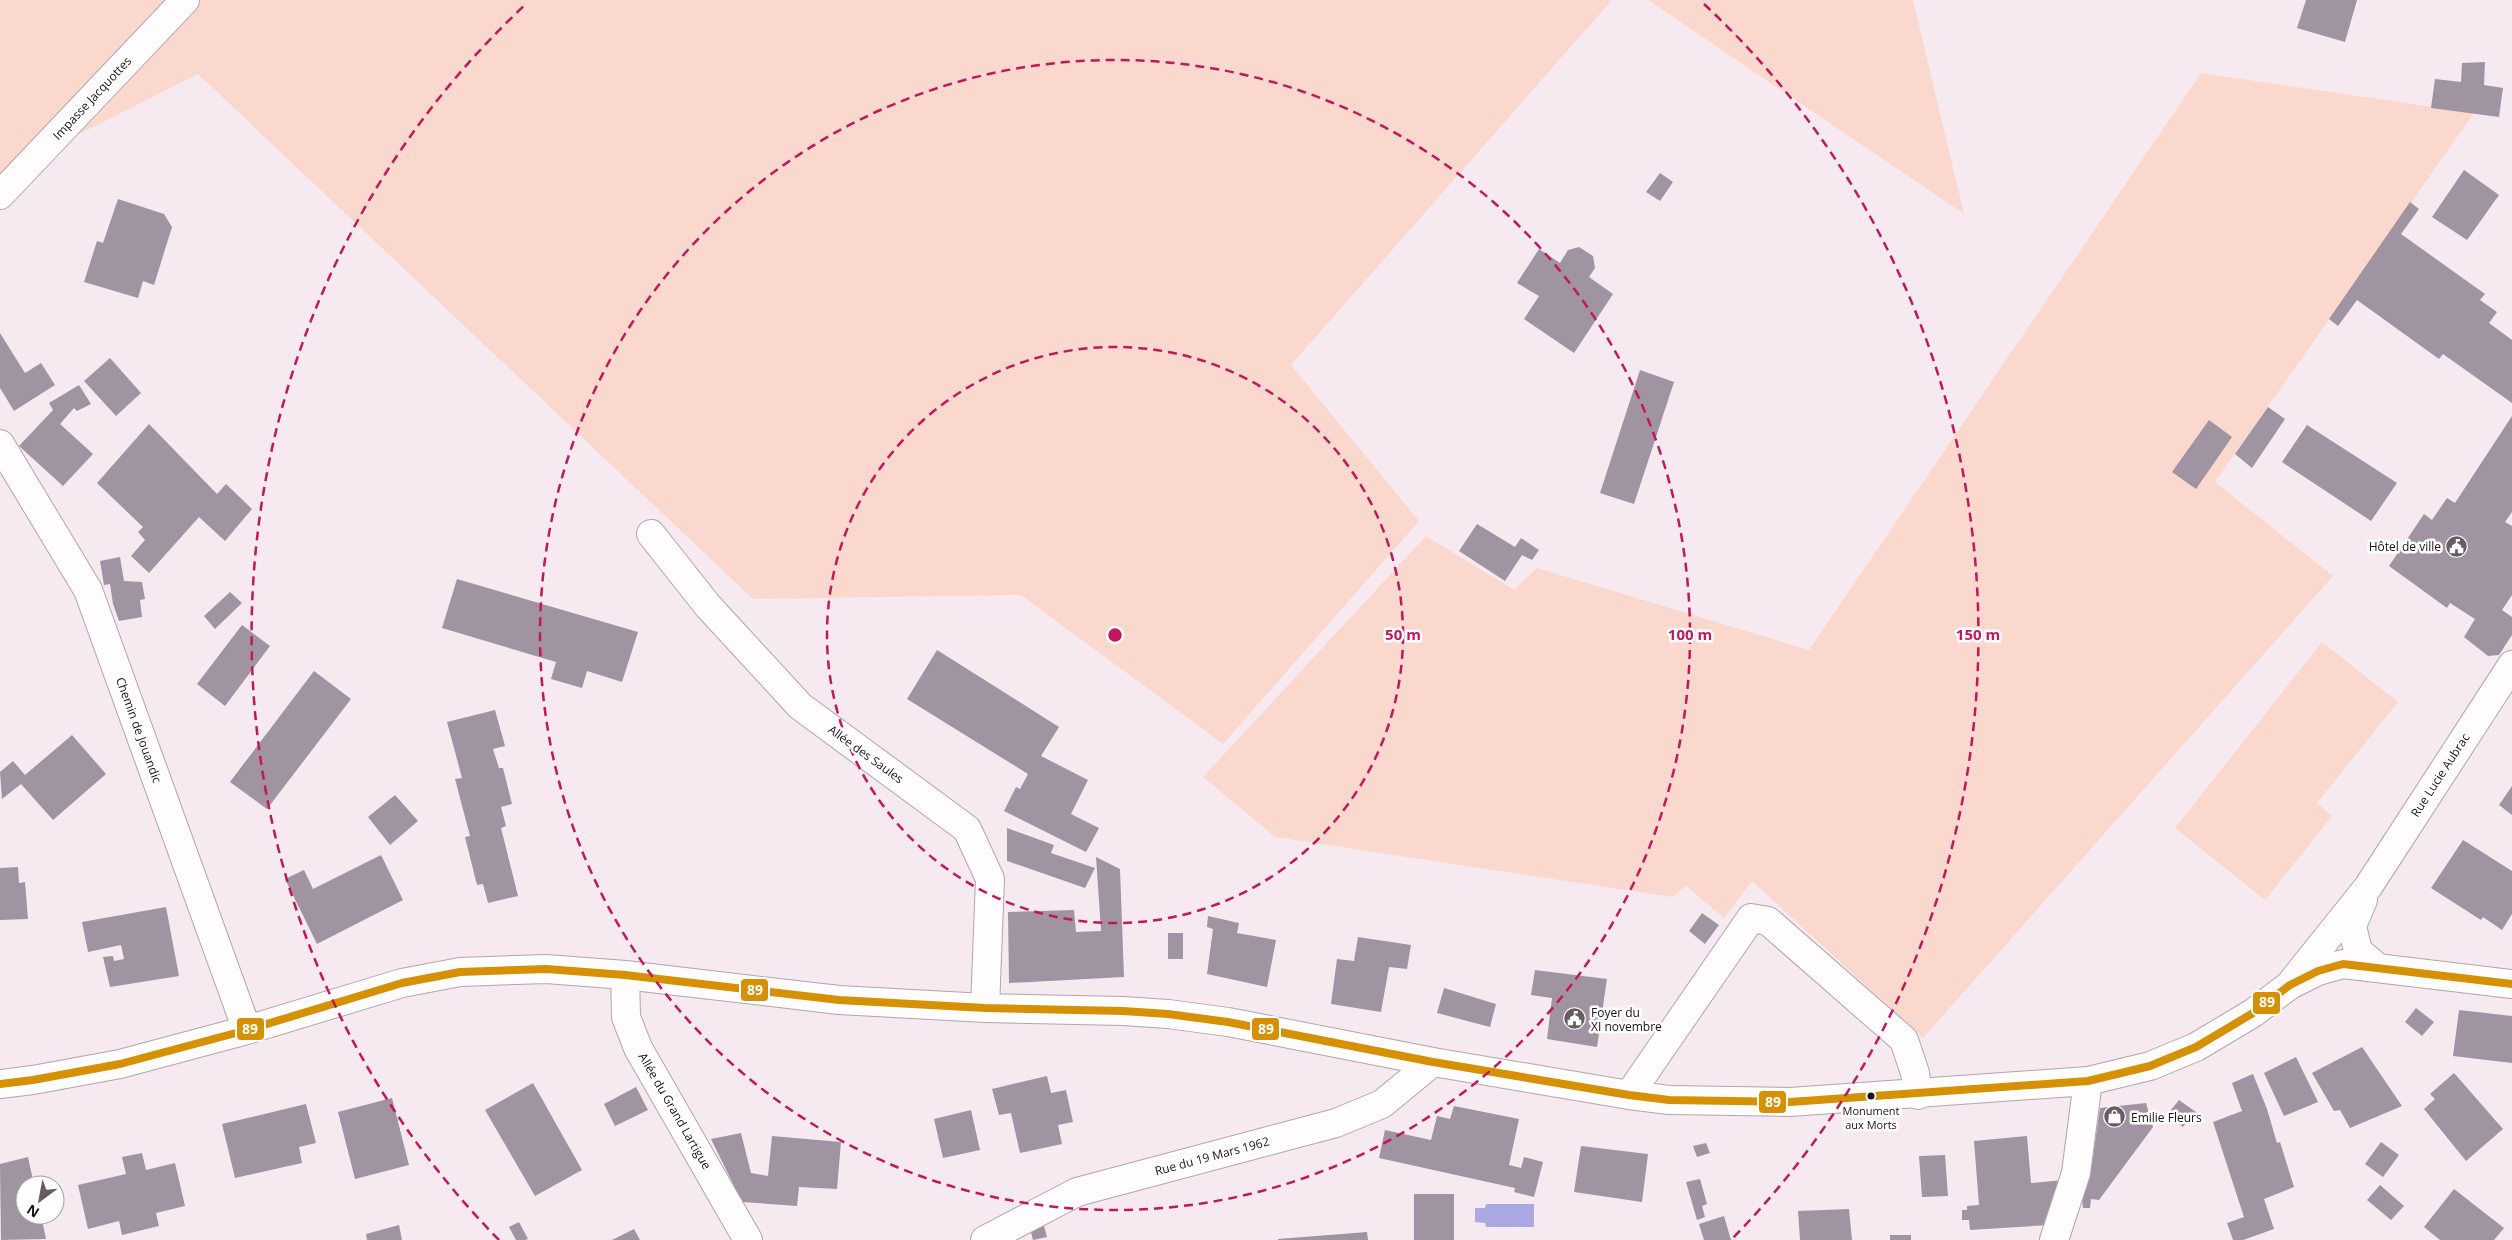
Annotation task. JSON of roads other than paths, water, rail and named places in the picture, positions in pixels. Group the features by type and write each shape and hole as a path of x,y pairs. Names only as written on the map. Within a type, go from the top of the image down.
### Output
{"street":[{"name":"Impasse Jacquottes","path":"0,195 185,0"},
{"name":"Chemin de Jouandic","path":"0,444 88,590 246,1030"},
{"name":"Allée des Saules","path":"651,534 708,606 800,706 968,829 990,879 985,1008"},
{"name":"Rue Lucie Aubrac","path":"2290,984 2368,887 2512,665"},
{"name":"Rue Lucie Aubrac","path":"2368,887 2352,926 2358,951 2377,967"},
{"path":"1629,1095 1751,918 1768,921 1904,1040 1915,1073 1918,1095"},
{"path":"0,1084 120,1064 246,1030 402,983 460,972 546,969 625,975 839,1000 985,1008 1123,1011 1168,1014 1228,1022 1432,1062 1629,1095 1668,1100 1775,1102 1918,1095 2088,1081 2150,1066 2196,1047 2253,1013 2290,984 2318,971 2343,964 2512,984"},
{"name":"Allée du Grand Lartigue","path":"625,975 626,1018 638,1048 748,1240"},
{"name":"Rue du 19 Mars 1962","path":"985,1240 1077,1192 1336,1123 1382,1104 1432,1062"},
{"path":"2054,1240 2076,1173 2088,1081"}],"water":[{"path":"1486,1204 1534,1204 1534,1227 1486,1227 1485,1223 1475,1222 1475,1208 1485,1208"}],"place":[{"name":"Hôtel de ville","path":"2457,546"},
{"name":"Foyer du XI novembre","path":"1575,1019"},
{"name":"Monument aux Morts","path":"1871,1096"},
{"name":"Emilie Fleurs","path":"2115,1117"}]}
